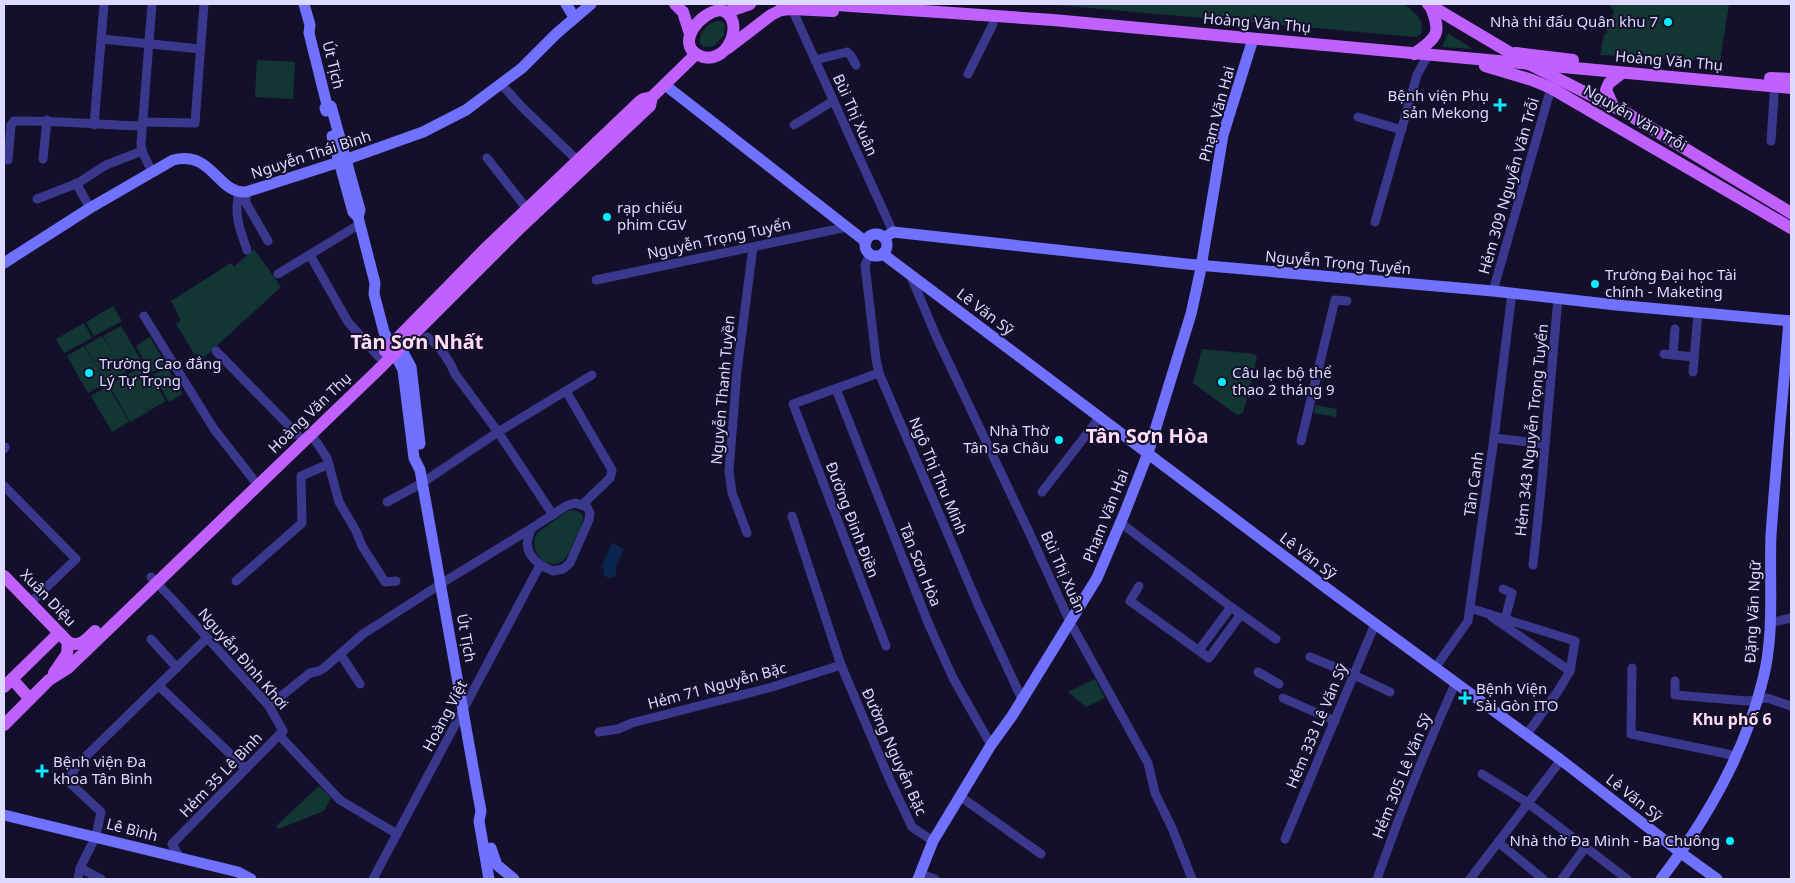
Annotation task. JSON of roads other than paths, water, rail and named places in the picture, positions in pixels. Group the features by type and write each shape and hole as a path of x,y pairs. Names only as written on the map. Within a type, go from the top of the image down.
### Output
{"main road":[{"path":"675,4 683,12 690,34 691,46 696,54 704,57 719,55 789,7"},
{"path":"690,34 698,21 718,9 750,4"},
{"path":"822,4 998,20"},
{"name":"Hoàng Văn Thụ","path":"945,4 1015,10 1053,20 1622,73 1775,82 1791,79"},
{"path":"1414,54 1433,39 1436,32 1437,23 1429,4"},
{"name":"Nguyễn Văn Trỗi","path":"1429,4 1529,64 1613,106 1791,213"},
{"name":"Hoàng Văn Thụ","path":"789,7 998,20 1014,26 1053,20"},
{"path":"718,9 731,16 733,24 733,34 726,49"},
{"name":"Hoàng Văn Thụ","path":"1511,53 1775,82 1791,88"},
{"name":"Hoàng Văn Thụ","path":"421,327 527,209 642,99 652,97 696,54"},
{"name":"Nguyễn Văn Trỗi","path":"1454,57 1551,88 1791,228"},
{"path":"1613,106 1606,90 1609,83 1622,73"},
{"name":"Hoàng Văn Thụ","path":"170,565 253,478 379,357 421,327 518,230 650,106 652,97"},
{"path":"1698,174 1706,162"},
{"name":"Hoàng Văn Thụ","path":"64,638 78,645 84,642 312,434 395,346"},
{"name":"Xuân Diệu","path":"4,576 64,638"},
{"name":"Hoàng Văn Thụ","path":"4,724 49,680 68,668 154,580"},
{"path":"30,699 8,683 64,638 67,654 49,680"}],"street":[{"path":"94,125 104,4"},
{"path":"152,4 142,124 142,150 152,172"},
{"path":"8,160 11,125 14,121 47,120 94,125 195,123 204,4"},
{"name":"Út Tịch","path":"297,4 303,26 309,33"},
{"name":"Út Tịch","path":"304,4 310,25 309,33 327,105 331,106 343,161 360,210 359,221 375,283 381,292 403,370 414,458 420,470 481,811 486,820 494,859 501,870 514,879"},
{"path":"566,4 574,17"},
{"name":"Nguyễn Thái Bình","path":"4,263 90,208 173,160 194,159 233,189 243,192 343,161 423,132 466,110 501,84 527,64 574,17 590,4"},
{"name":"Bùi Thị Xuân","path":"789,7 815,60 888,235"},
{"path":"968,74 998,20"},
{"name":"Phạm Văn Hai","path":"919,876 933,841 991,745 1022,699 1097,578 1148,454 1191,314 1223,135 1253,38"},
{"path":"102,39 200,49"},
{"path":"815,60 847,52 856,65"},
{"path":"1376,222 1417,74 1428,55"},
{"path":"1771,141 1775,82"},
{"path":"501,84 578,161"},
{"path":"665,85 866,242"},
{"name":"Hẻm 309 Nguyễn Văn Trỗi","path":"1494,291 1551,88"},
{"path":"794,125 833,102"},
{"path":"1358,117 1402,130"},
{"path":"43,160 47,120"},
{"path":"37,199 76,183 106,165 142,150"},
{"path":"487,158 527,209"},
{"path":"76,183 90,208"},
{"path":"243,192 246,203 268,241"},
{"path":"243,192 237,204 237,222 247,250"},
{"path":"278,274 310,255 359,221"},
{"name":"Nguyễn Trọng Tuyển","path":"596,280 847,227"},
{"path":"874,235 888,235 883,254 877,256 870,254 866,249 866,242 874,235"},
{"name":"Nguyễn Trọng Tuyển","path":"888,235 1201,266 1494,291 1790,321"},
{"name":"Nguyễn Thanh Tuyền","path":"747,533 732,493 729,471 737,371 753,247"},
{"name":"Ngô Thị Thu Minh","path":"870,254 865,265 869,313 879,373 979,607 1022,699"},
{"name":"Lê Văn Sỹ","path":"883,254 1455,684 1561,760 1717,879"},
{"path":"310,255 348,322 379,357"},
{"name":"Bùi Thị Xuân","path":"910,274 936,336 1070,622 1148,763 1155,793 1172,828 1192,879"},
{"name":"Tân Canh","path":"1435,668 1468,622 1512,293"},
{"name":"Hẻm 343 Nguyễn Trọng Tuyển","path":"1532,565 1558,298"},
{"path":"1301,441 1335,300 1347,301"},
{"path":"1693,372 1698,312"},
{"path":"144,316 214,429 253,478"},
{"name":"Đặng Văn Ngữ","path":"1661,879 1681,853 1716,797 1737,756 1757,699 1767,658 1771,537 1790,321"},
{"path":"421,327 452,366 455,374 498,432 553,515"},
{"path":"1675,329 1669,355 1694,356"},
{"path":"216,352 298,435"},
{"path":"836,389 879,373"},
{"path":"387,502 422,483 498,432 592,375"},
{"name":"Đường Đinh Điền","path":"836,389 793,404 886,646"},
{"name":"Tân Sơn Hòa","path":"836,389 929,625 953,678 991,745"},
{"path":"269,706 310,673 319,671 341,655 363,634 428,594 441,583 570,504 583,504 610,478 612,470 566,391"},
{"path":"1042,492 1100,418"},
{"path":"312,434 327,458 339,502 356,531 362,546 385,582 396,581"},
{"path":"1494,438 1545,444"},
{"path":"236,581 302,523 301,476 329,464"},
{"path":"4,486 76,559 30,603"},
{"path":"532,528 528,539 528,548 534,560 553,571 567,567 590,517 589,510 583,504"},
{"name":"Đường Nguyễn Bặc","path":"792,516 841,665 908,822 916,831 933,841"},
{"path":"1120,523 1276,639"},
{"name":"Hoàng Việt","path":"373,879 540,565"},
{"name":"Nguyễn Đình Khơi","path":"154,580 269,706 283,731 279,735 340,800 397,834"},
{"path":"1139,586 1130,601 1209,658 1241,614"},
{"path":"1502,589 1512,593 1505,618"},
{"path":"1199,650 1231,607"},
{"path":"1470,608 1575,641 1570,671 1558,691 1526,734"},
{"path":"1483,612 1570,671"},
{"path":"1769,624 1791,618"},
{"name":"Hẻm 333 Lê Văn Sỹ","path":"1285,839 1375,624"},
{"path":"78,879 80,868 96,836 101,812 70,784 69,776 77,765 206,638"},
{"path":"152,639 177,668"},
{"path":"341,655 360,684"},
{"path":"1310,657 1390,692"},
{"name":"Hẻm 71 Nguyễn Bặc","path":"599,732 618,729 632,723 772,687 841,665"},
{"path":"1632,668 1631,734 1737,756"},
{"path":"1258,672 1279,684"},
{"path":"1675,681 1675,695 1748,701 1767,698 1791,706"},
{"name":"Hẻm 305 Lê Văn Sỹ","path":"1377,879 1423,757 1455,684"},
{"path":"159,686 246,769"},
{"path":"1283,698 1335,721"},
{"name":"Hẻm 35 Lê Bình","path":"180,857 172,844 279,735"},
{"path":"1473,878 1561,760"},
{"path":"1482,774 1528,803 1627,879"},
{"path":"961,796 1041,854"},
{"name":"Út Tịch","path":"481,811 479,821 489,879"},
{"name":"Lê Bình","path":"4,815 238,872 251,879"},
{"path":"1498,842 1543,879"},
{"path":"1562,879 1585,848"},
{"path":"80,868 101,879"},
{"path":"919,876 935,879"},
{"path":"506,879 514,879"}],"water":[{"path":"612,543 624,549 616,567 616,574 614,577 608,578 604,575 603,568 601,567"}],"place":[{"name":"Nhà thi đấu Quân khu 7","path":"1668,22"},
{"name":"Bệnh viện Phụ sản Mekong","path":"1500,105"},
{"name":"rạp chiếu phim CGV","path":"607,217"},
{"name":"Trường Đại học Tài chính - Maketing","path":"1595,284"},
{"name":"Trường Cao đẳng Lý Tự Trọng","path":"89,373"},
{"name":"Câu lạc bộ thể thao 2 tháng 9","path":"1222,382"},
{"name":"Nhà Thờ Tân Sa Châu","path":"1059,440"},
{"name":"Bệnh Viện Sài Gòn ITO","path":"1465,698"},
{"name":"Bệnh viện Đa khoa Tân Bình","path":"42,771"},
{"name":"Nhà thờ Đa Minh - Ba Chuông","path":"1730,841"}],"district":[{"name":"Tân Sơn Nhất","path":"417,342"},
{"name":"Tân Sơn Hòa","path":"1147,436"},
{"name":"Khu phố 6","path":"1732,719"}]}
